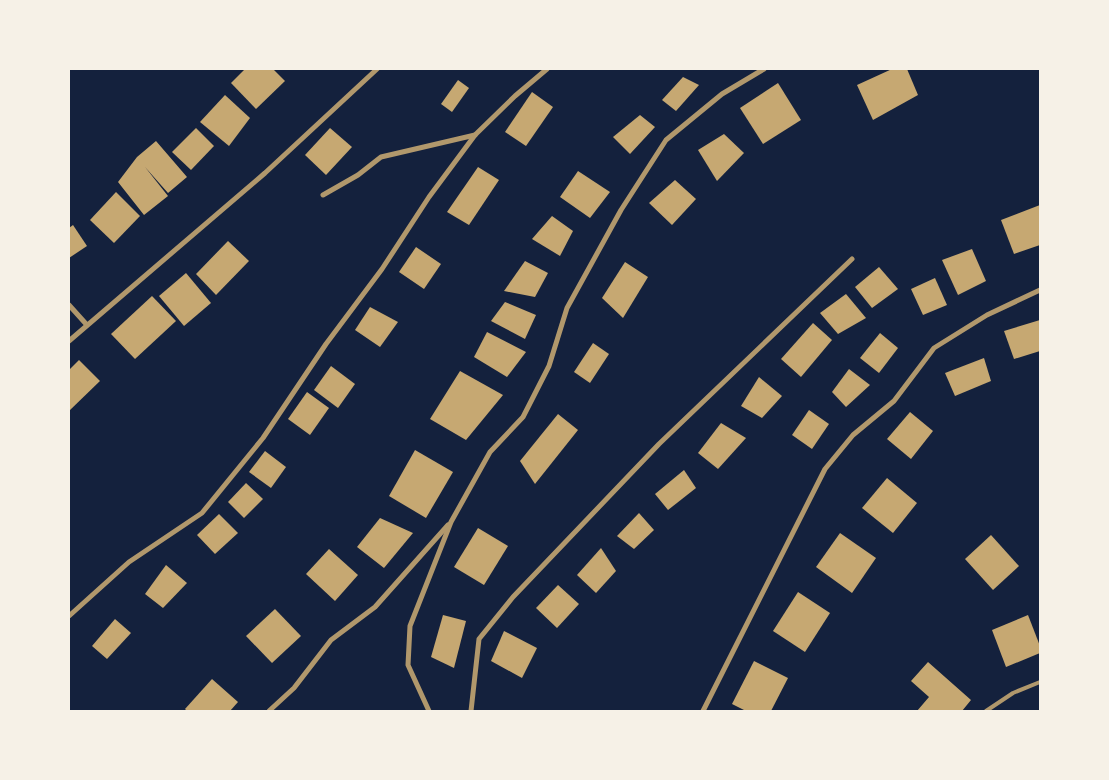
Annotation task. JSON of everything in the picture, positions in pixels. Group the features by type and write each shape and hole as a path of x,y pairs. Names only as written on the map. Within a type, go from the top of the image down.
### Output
{"street":[{"path":"69,341 265,173 377,69"},
{"path":"69,616 129,562 202,513 264,438 326,344 382,269 429,197 475,135 514,96 547,69"},
{"path":"429,711 408,666 410,626 451,522 490,452 523,417 549,366 567,308 622,210 666,140 722,94 764,69"},
{"path":"323,195 358,175 381,157 475,135"},
{"path":"472,711 479,639 513,597 659,444 852,259"},
{"path":"703,711 825,469 852,435 894,401 934,348 987,315 1040,290"},
{"path":"69,305 87,325"},
{"path":"269,711 294,688 331,640 375,607 451,522"}],"lane":[{"path":"986,711 1013,693 1040,682"}],"building":[{"path":"245,69 273,69 285,81 256,109 231,83"},
{"path":"892,69 907,69 918,95 873,120 857,85"},
{"path":"683,77 699,85 676,111 662,100"},
{"path":"458,80 469,88 452,112 441,104"},
{"path":"778,83 801,120 763,144 740,108"},
{"path":"532,92 553,107 526,146 505,132"},
{"path":"225,95 250,118 229,146 200,122"},
{"path":"640,115 655,127 630,154 613,137"},
{"path":"196,128 214,146 191,170 172,152"},
{"path":"330,128 352,147 326,175 305,155"},
{"path":"724,134 744,153 717,181 698,150"},
{"path":"156,141 187,177 168,193 145,167 168,196 144,215 118,182 137,157"},
{"path":"478,167 499,180 469,225 447,212"},
{"path":"578,171 610,192 590,218 560,197"},
{"path":"675,180 696,199 672,225 649,203"},
{"path":"116,192 140,216 114,243 90,220"},
{"path":"1040,205 1040,245 1014,254 1001,220"},
{"path":"552,216 573,231 560,256 532,239"},
{"path":"73,225 87,246 69,258 69,228"},
{"path":"228,241 249,261 216,295 196,274"},
{"path":"416,247 441,264 424,289 399,272"},
{"path":"972,249 986,281 958,295 942,260"},
{"path":"525,261 548,273 535,297 504,291"},
{"path":"625,262 648,277 623,318 602,298"},
{"path":"879,267 898,289 872,308 855,287"},
{"path":"186,273 211,303 184,326 159,296"},
{"path":"935,278 947,305 923,315 911,289"},
{"path":"846,294 866,318 838,334 820,313"},
{"path":"152,296 176,321 135,359 111,334"},
{"path":"505,302 536,315 525,339 491,321"},
{"path":"370,307 398,322 380,347 355,330"},
{"path":"1040,320 1040,351 1014,359 1004,331"},
{"path":"813,323 832,340 801,377 781,359"},
{"path":"487,332 526,352 507,377 474,357"},
{"path":"880,333 898,348 879,373 860,358"},
{"path":"593,343 609,354 590,383 574,372"},
{"path":"984,358 991,381 955,396 945,373"},
{"path":"79,360 100,381 69,411 69,370"},
{"path":"331,366 355,384 338,408 314,390"},
{"path":"849,369 870,385 846,407 832,392"},
{"path":"460,371 503,395 466,440 430,419"},
{"path":"759,377 782,396 762,418 741,406"},
{"path":"307,392 329,408 310,435 288,419"},
{"path":"809,410 829,424 812,449 792,435"},
{"path":"910,412 933,431 911,459 887,439"},
{"path":"558,414 578,430 535,484 520,461"},
{"path":"721,423 746,438 718,469 698,453"},
{"path":"415,450 453,472 426,518 389,496"},
{"path":"265,451 286,467 271,488 249,472"},
{"path":"684,470 696,488 668,510 655,494"},
{"path":"887,478 917,503 893,533 862,508"},
{"path":"246,483 263,499 244,518 228,502"},
{"path":"639,513 654,530 634,549 617,536"},
{"path":"219,514 238,533 215,554 197,535"},
{"path":"380,518 413,533 384,568 357,547"},
{"path":"478,528 508,546 484,585 454,567"},
{"path":"840,533 876,558 852,593 816,567"},
{"path":"991,535 1019,566 993,590 965,559"},
{"path":"601,548 616,571 596,593 577,575"},
{"path":"329,549 358,575 335,601 306,574"},
{"path":"166,565 187,583 163,608 145,594"},
{"path":"558,585 579,604 557,628 536,608"},
{"path":"798,592 830,613 805,652 773,631"},
{"path":"275,609 301,636 272,663 246,636"},
{"path":"443,615 466,621 454,668 431,657"},
{"path":"1028,615 1040,646 1040,653 1006,667 992,630"},
{"path":"115,619 131,633 107,659 92,646"},
{"path":"504,631 537,648 522,678 491,661"},
{"path":"754,661 788,678 771,711 746,711 732,704"},
{"path":"928,662 971,700 962,711 917,711 929,697 911,681"},
{"path":"212,679 238,702 230,711 187,711 185,709"}]}
